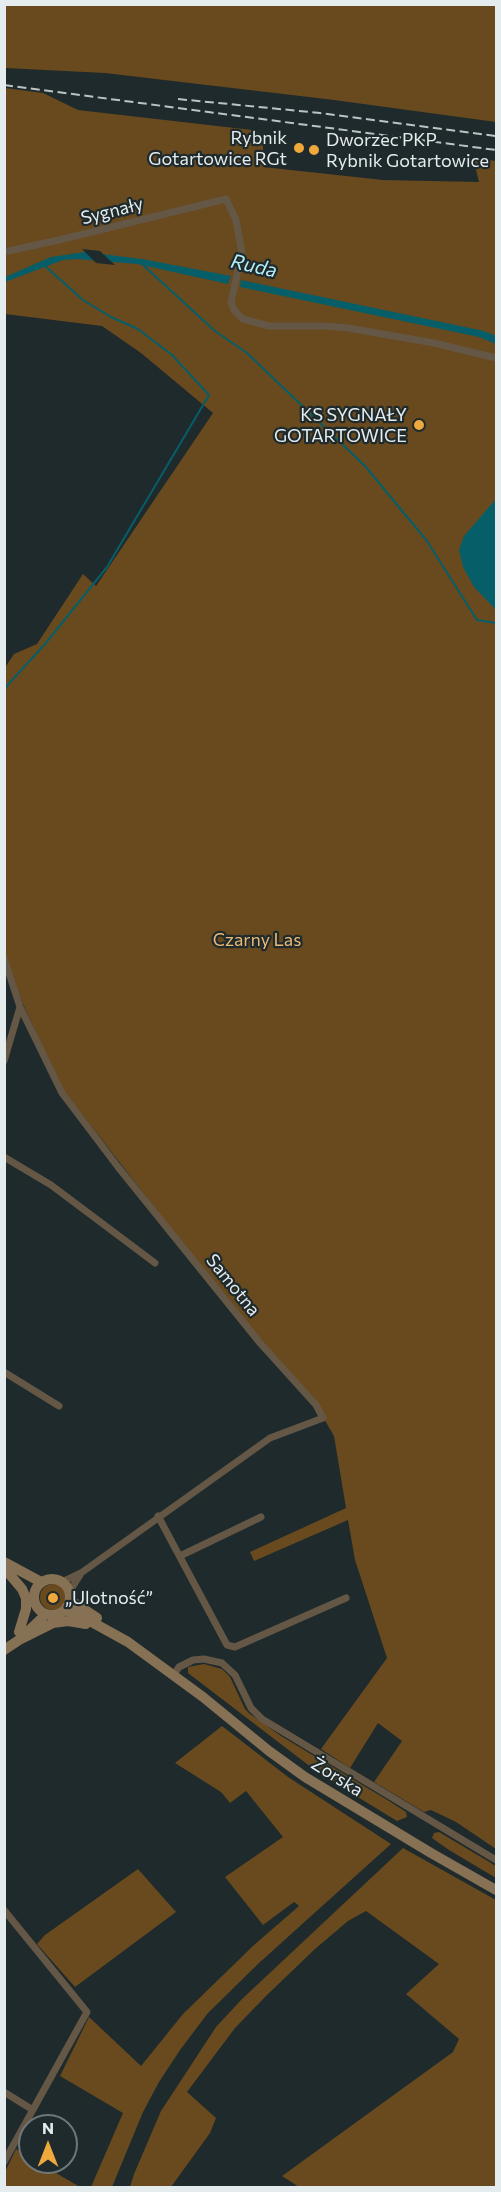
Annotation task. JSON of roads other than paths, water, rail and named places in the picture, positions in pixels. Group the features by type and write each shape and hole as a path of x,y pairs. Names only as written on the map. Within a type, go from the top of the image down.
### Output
{"main road":[{"path":"4,1562 41,1582 53,1579 62,1581 70,1595 64,1610 56,1615 41,1610"},
{"path":"5,1569 35,1593 41,1610"},
{"path":"5,1569 22,1589 26,1598 26,1609 19,1636"},
{"path":"35,1593 41,1582"},
{"name":"Żorska","path":"70,1595 287,1765 496,1890"},
{"path":"4,1649 19,1636 41,1610"},
{"name":"Żorska","path":"64,1610 106,1630 141,1652"},
{"path":"19,1636 43,1626 72,1621 106,1630"}],"street":[{"name":"Sygnały","path":"4,252 226,199 236,220 242,253 231,300 232,306 243,319 258,324 348,328 434,343 496,358"},
{"path":"4,957 20,1007 4,1061"},
{"name":"Samotna","path":"20,1007 62,1093 118,1167 260,1343 316,1406 322,1418 270,1438 81,1573 62,1581"},
{"path":"4,1156 51,1185 155,1263"},
{"path":"4,1372 59,1406"},
{"path":"159,1516 227,1646 235,1647 346,1598"},
{"path":"180,1556 261,1517"},
{"name":"Samotna","path":"70,1595 81,1573"},
{"name":"Żorska","path":"173,1676 179,1667 193,1660 204,1659 222,1663 235,1676 251,1708 262,1719 496,1860"},
{"path":"4,1910 87,2012 4,2162"},
{"path":"4,2092 33,2110"},
{"path":"4,2140 13,2145"}],"water":[{"path":"85,252 142,259 231,276 228,284 137,264 77,259 63,260 5,282 5,277 51,257"},
{"path":"241,280 484,331 496,336 496,344 479,337 240,287"},
{"path":"496,499 496,610 474,587 463,567 459,550 464,536"}],"waterway":[{"path":"143,265 215,331 247,353 365,466 427,541 477,620 496,623"},
{"path":"4,689 45,644 107,567 209,395 172,355 138,329 111,317 83,300 45,266"}],"railway":[{"path":"4,85 496,150"},
{"path":"178,99 320,113 496,136"}],"place":[{"name":"Rybnik Gotartowice RGt","path":"299,148"},
{"name":"Dworzec PKP Rybnik Gotartowice","path":"314,150"},
{"name":"KS SYGNAŁY GOTARTOWICE","path":"419,425"},
{"name":"„Ulotność”","path":"53,1598"}],"water label":[{"name":"Ruda","path":"254,266"}],"park label":[{"name":"Czarny Las","path":"257,940"}]}
